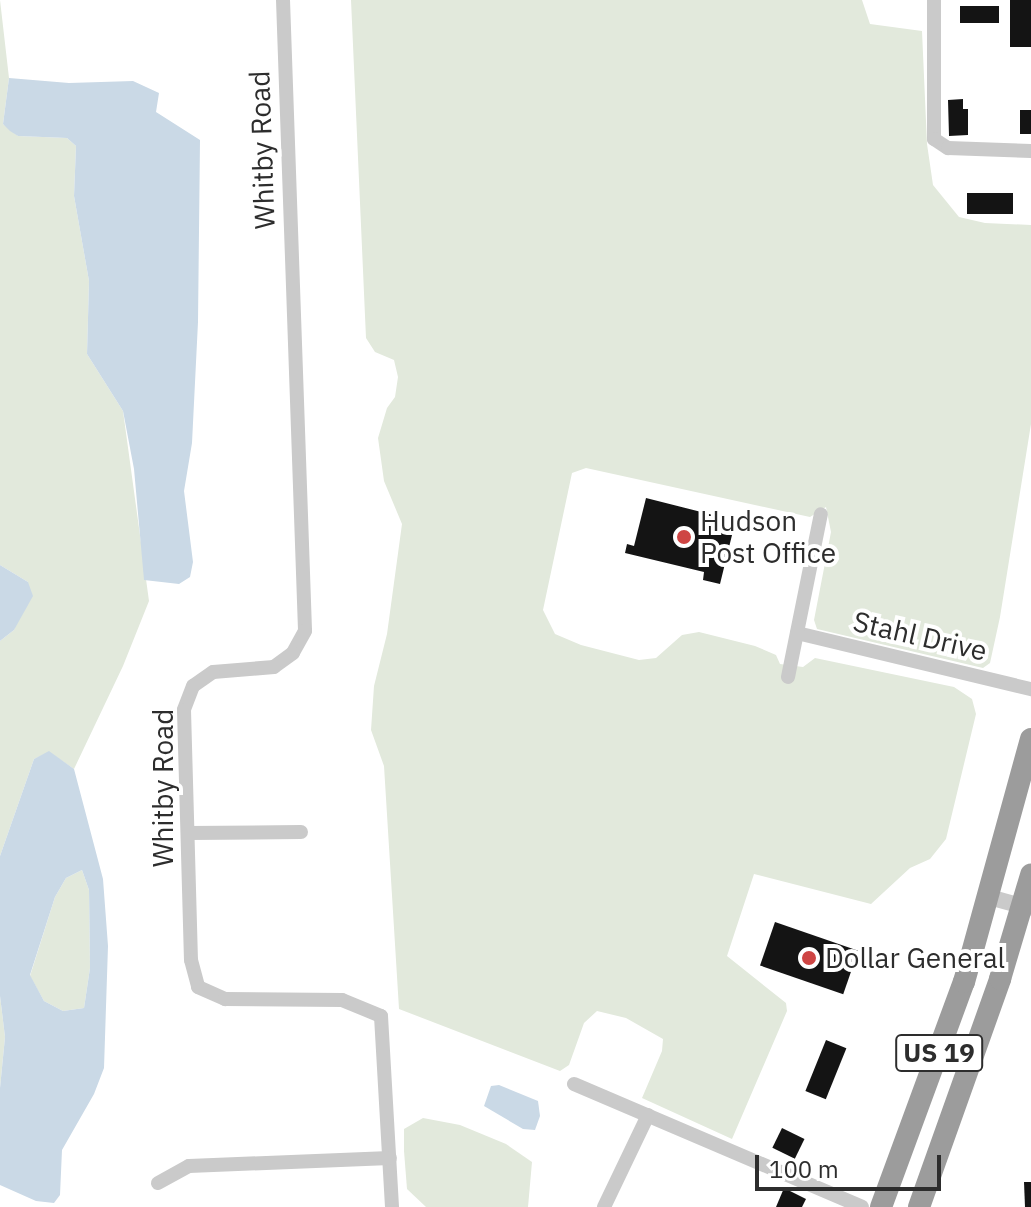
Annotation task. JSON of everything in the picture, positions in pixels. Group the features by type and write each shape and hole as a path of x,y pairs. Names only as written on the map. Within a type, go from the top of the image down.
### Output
{"highway":[{"name":"US 19","path":"881,1207 953,1011 989,897 1031,739"},
{"name":"US 19","path":"919,1207 1026,907 1031,875"}],"street":[{"name":"Whitby Road","path":"283,0 305,631 293,653 274,667 213,672 193,686 184,710 191,960 198,987 225,999 342,1000 381,1016 392,1207"},
{"path":"934,0 934,139 948,148 1031,151"},
{"path":"788,677 821,514"},
{"name":"Stahl Drive","path":"797,633 1031,689"},
{"path":"189,833 301,832"},
{"path":"989,897 1026,907"},
{"path":"574,1084 862,1207"},
{"path":"604,1207 648,1115"},
{"path":"158,1183 189,1166 390,1158"}],"shaded area":[{"path":"0,0 9,78 3,124 18,136 67,138 76,146 74,196 89,281 87,354 123,411 149,601 123,666 74,769 49,752 34,759 0,856 0,641 14,630 28,582 0,565"},
{"path":"351,0 862,0 870,24 922,31 927,144 933,185 959,217 985,223 1031,225 1031,424 1000,617 990,663 983,668 817,629 814,620 831,532 826,507 810,517 586,468 572,473 543,610 555,634 581,645 639,660 656,658 682,635 699,632 755,646 776,655 780,664 803,667 815,658 954,687 972,699 976,714 946,839 930,859 910,868 871,904 754,874 727,956 786,1003 787,1011 732,1139 642,1098 662,1051 663,1039 626,1018 597,1011 584,1023 569,1065 560,1071 399,1009 384,766 371,730 374,686 387,634 402,524 384,481 378,438 387,408 395,397 398,377 394,360 375,352 366,338"},
{"path":"82,870 89,890 90,968 84,1008 63,1011 44,1001 30,976 55,897 66,878"},
{"path":"0,996 5,1037 0,1088"},
{"path":"423,1118 460,1125 506,1144 532,1162 528,1207 426,1207 407,1189 404,1151 404,1129"}],"water":[{"path":"9,78 69,83 133,81 159,93 156,112 200,140 198,322 192,443 184,491 193,562 190,577 179,584 144,580 134,469 123,411 87,354 89,281 74,196 76,146 67,138 18,136 3,124"},
{"path":"0,565 28,582 33,596 14,630 0,641"},
{"path":"49,751 74,769 103,879 108,946 104,1068 94,1094 62,1150 60,1195 54,1203 36,1201 0,1185 0,1088 5,1037 0,996 0,856 34,759","holes":["82,870 89,890 90,968 84,1008 63,1011 44,1001 30,975 55,897 66,878"]},
{"path":"499,1085 538,1101 540,1116 535,1130 523,1129 484,1106 491,1086"}],"building":[{"path":"1010,0 1031,0 1031,47 1010,47"},
{"path":"960,6 999,6 999,23 960,23"},
{"path":"963,99 963,109 968,109 968,135 949,136 948,100"},
{"path":"1020,110 1031,110 1031,134 1020,134"},
{"path":"967,193 1013,193 1013,214 967,214"},
{"name":"Hudson Post Office","path":"646,498 721,517 719,527 733,531 720,584 703,580 704,572 625,553 627,544 634,546"},
{"name":"Dollar General","path":"775,922 858,951 843,994 760,965"},
{"path":"826,1040 846,1048 826,1099 805,1091"},
{"path":"782,1128 804,1139 795,1159 772,1148"},
{"path":"1024,1182 1031,1182 1031,1207 1025,1207"},
{"path":"784,1188 806,1199 802,1207 776,1207"}],"place":[{"name":"Hudson Post Office","path":"684,537"},
{"name":"Dollar General","path":"809,958"}]}
